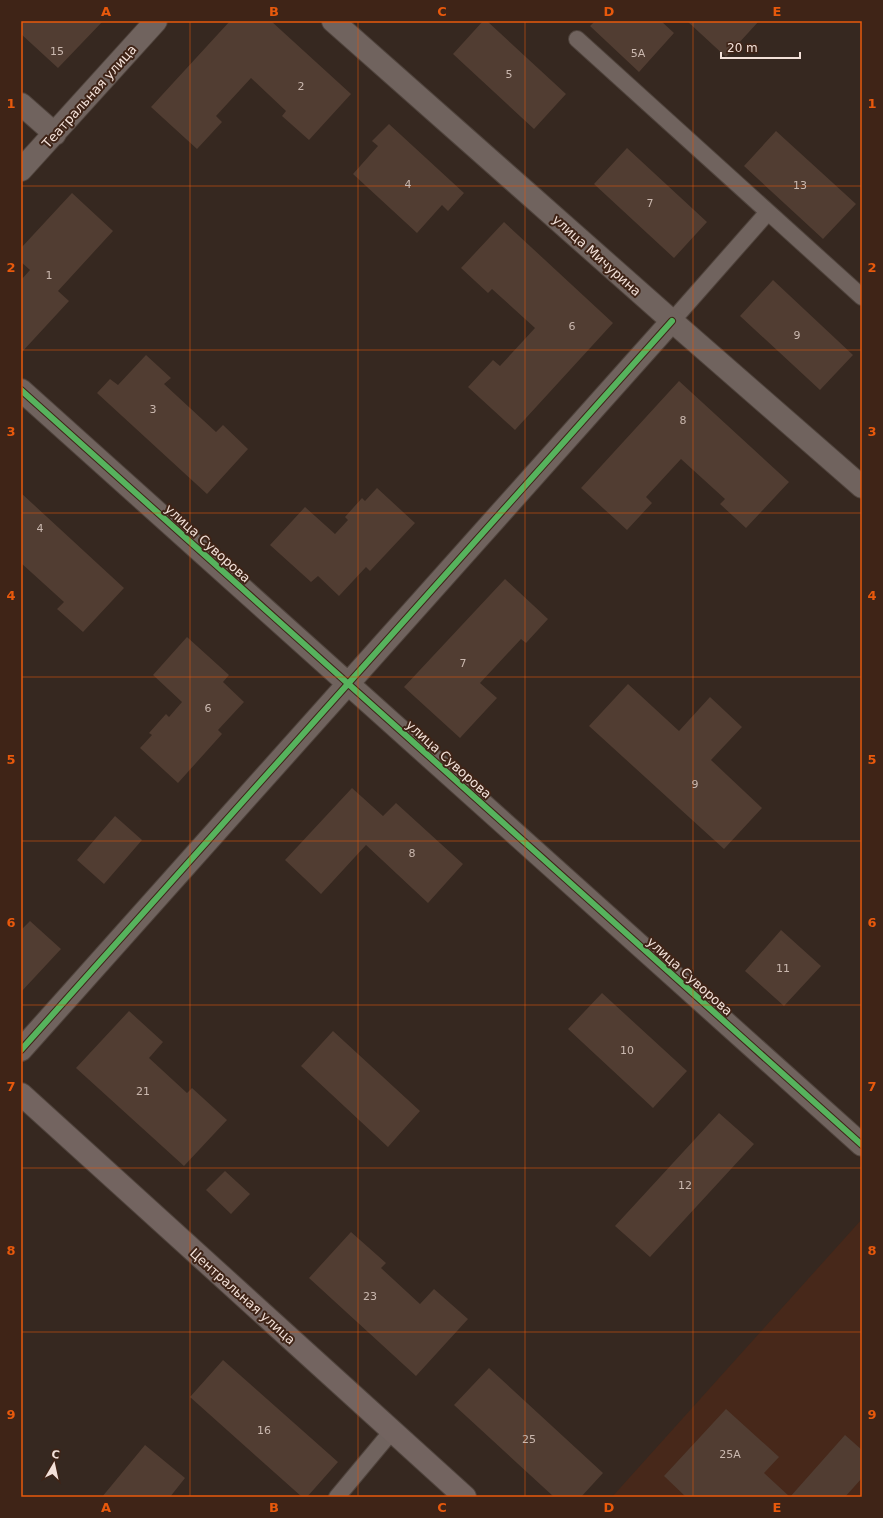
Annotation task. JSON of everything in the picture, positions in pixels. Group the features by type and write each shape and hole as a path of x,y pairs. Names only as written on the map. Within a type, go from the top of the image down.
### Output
{"main road":[{"name":"Центральная улица","path":"21,1094 465,1497"}],"street":[{"name":"Театральная улица","path":"21,170 156,21"},
{"name":"улица Мичурина","path":"333,21 862,487"},
{"path":"21,104 55,134"},
{"path":"21,1050 672,321"},
{"name":"улица Суворова","path":"21,390 862,1145"}],"lane":[{"path":"578,39 862,297"},
{"path":"672,321 768,212"},
{"path":"337,1497 392,1431"}],"shaded area":[{"path":"862,1219 862,1497 612,1497"}],"building":[{"path":"21,21 103,21 58,68 21,34"},
{"path":"230,21 271,21 351,94 309,140 282,116 286,111 251,78 216,116 222,122 197,149 151,107"},
{"path":"483,21 487,21 566,94 534,129 453,54"},
{"path":"595,21 661,21 674,33 639,72 590,26"},
{"path":"687,21 759,21 726,57"},
{"path":"389,124 464,193 448,211 442,205 417,233 353,174 378,146 372,141"},
{"path":"776,131 856,204 823,239 744,166"},
{"path":"627,148 707,222 674,258 594,184"},
{"path":"72,193 113,231 58,291 69,301 21,353 21,280 30,270 21,262 21,248"},
{"path":"504,222 613,323 515,430 468,387 493,360 500,366 535,328 492,289 488,293 461,268"},
{"path":"773,280 853,355 820,390 740,316"},
{"path":"146,355 171,378 164,384 216,432 223,425 248,449 207,494 97,393 110,379 118,385"},
{"path":"679,381 789,482 746,528 720,504 725,499 681,459 646,497 652,503 627,530 581,488"},
{"path":"377,488 415,523 370,571 366,567 339,596 318,576 311,582 270,545 305,507 335,534 348,520 345,517 362,498 365,501"},
{"path":"21,493 124,588 83,632 57,609 64,602 21,563"},
{"path":"505,579 548,619 526,643 521,639 480,683 497,698 460,738 404,687"},
{"path":"187,637 229,675 223,682 244,702 218,730 222,734 178,783 140,748 152,735 149,733 166,714 169,717 182,702 153,675"},
{"path":"628,684 679,731 710,697 742,727 711,760 762,808 724,849 589,726"},
{"path":"352,788 383,816 396,803 463,864 428,903 366,845 321,894 285,860"},
{"path":"115,816 142,840 104,884 77,860"},
{"path":"30,921 61,949 21,992 21,930"},
{"path":"781,930 821,966 784,1006 745,971"},
{"path":"602,993 687,1071 653,1108 568,1029"},
{"path":"129,1011 163,1042 149,1058 187,1093 192,1088 227,1120 184,1166 76,1068"},
{"path":"333,1031 420,1111 388,1147 301,1066"},
{"path":"719,1113 754,1144 650,1257 615,1226"},
{"path":"225,1171 250,1194 231,1214 206,1190"},
{"path":"351,1232 386,1263 381,1268 420,1304 434,1289 468,1319 416,1376 309,1278"},
{"path":"223,1360 338,1462 307,1497 302,1497 190,1397"},
{"path":"489,1368 603,1473 581,1497 554,1497 454,1405"},
{"path":"726,1409 779,1457 764,1473 790,1497 686,1497 664,1476"},
{"path":"845,1435 862,1450 862,1478 845,1497 790,1497"},
{"path":"145,1445 185,1478 170,1497 102,1497"}],"cycle path":[{"path":"21,1050 672,321"},
{"path":"21,390 862,1145"}]}
